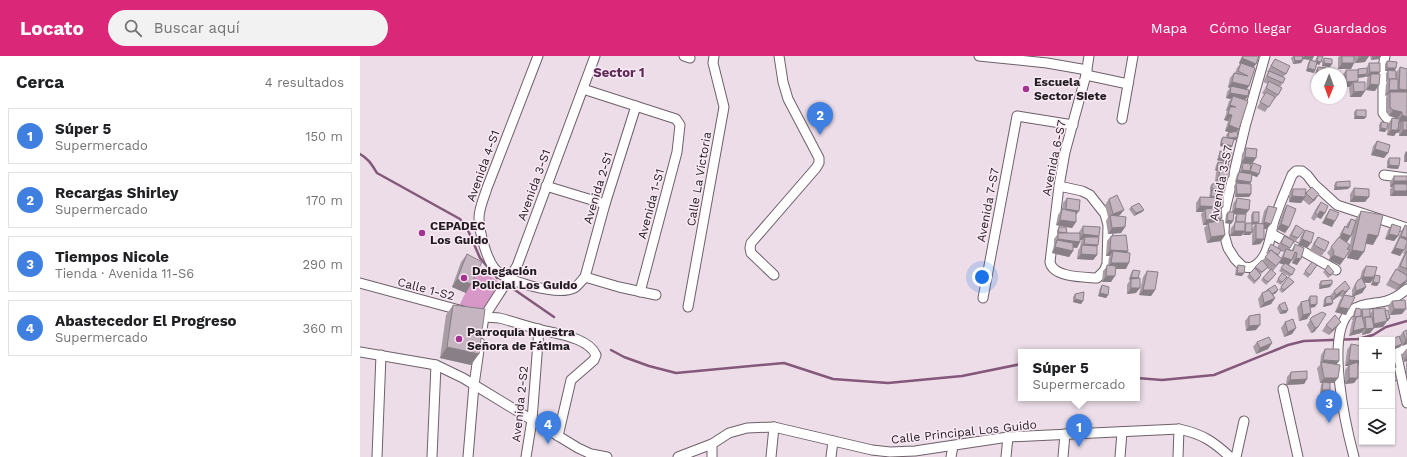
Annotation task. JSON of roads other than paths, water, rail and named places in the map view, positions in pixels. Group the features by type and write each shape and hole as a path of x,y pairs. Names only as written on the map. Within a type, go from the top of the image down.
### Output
{"street":[{"name":"Avenida 4-S1","path":"509,279 494,269 488,258 479,219 480,209 538,56"},
{"name":"Avenida 3-S1","path":"484,317 517,266 595,56"},
{"name":"Calle La Victoria","path":"688,308 724,107 714,63 714,56"},
{"path":"774,275 751,253 751,243 819,163 819,158 788,98 783,82 779,56"},
{"path":"979,56 1048,60 1128,84"},
{"name":"Avenida 6-S7","path":"1059,186 1082,191 1090,195 1105,214 1108,225 1106,264 1104,271 1098,278 1064,274 1056,271 1051,266 1050,254 1059,186 1065,152 1087,72 1089,56"},
{"path":"1122,119 1133,56"},
{"name":"Avenida 3-S7","path":"1265,56 1236,159 1225,210 1224,234 1228,248 1235,259 1243,267 1252,267 1260,261 1266,252 1277,214 1292,175 1296,171 1302,171 1337,205 1407,228"},
{"path":"1385,56 1383,67 1383,113 1386,119 1391,122 1407,125"},
{"path":"583,89 636,106"},
{"name":"Avenida 1-S1","path":"636,106 676,119 679,121 680,125 677,152 640,292"},
{"name":"Avenida 2-S1","path":"585,277 605,204 636,106"},
{"name":"Avenida 7-S7","path":"983,298 1017,116 1073,125"},
{"path":"1384,175 1407,178"},
{"path":"546,186 605,204"},
{"path":"1272,234 1336,270"},
{"path":"509,279 558,291 576,288 585,277 656,295"},
{"name":"Calle 1-S2","path":"360,283 484,317 498,318 567,336 594,349 596,355 594,360 571,380 558,436"},
{"path":"1354,457 1347,431 1340,382 1338,348 1340,331 1346,316 1355,308 1367,304 1388,301 1406,291"},
{"path":"468,457 474,385 484,317"},
{"name":"Avenida 2-S2","path":"526,457 532,420 540,329"},
{"path":"1407,346 1396,352 1407,403"},
{"path":"360,352 436,365 463,378 558,436 591,454 607,457"},
{"path":"377,457 381,355"},
{"path":"432,457 436,365"},
{"path":"1284,389 1298,457"},
{"path":"1236,457 1244,421"},
{"path":"771,457 774,427"},
{"name":"Calle Principal Los Guido","path":"678,457 712,444 729,433 747,428 774,427 890,455 1008,438 1179,429 1206,437 1219,446 1230,457"},
{"path":"1178,457 1179,429"},
{"path":"1120,457 1122,432"},
{"path":"1063,457 1066,434"},
{"path":"1006,457 1008,438"},
{"path":"831,457 833,441"},
{"path":"712,444 712,457"},
{"path":"951,457 953,446"}],"waterway":[{"path":"360,154 368,160 377,173 460,219 467,228 480,258 497,278"},
{"path":"512,288 554,317"},
{"path":"1140,378 1162,380 1214,375 1288,345 1304,341 1358,339 1373,335 1386,327 1407,321"},
{"path":"611,350 624,357 649,366 676,373 784,363 833,379 888,383 962,376 1018,365"}],"place":[{"name":"Escuela Sector Siete","path":"1026,89"},
{"name":"Recargas Shirley","path":"820,135"},
{"name":"CEPADEC Los Guido","path":"422,233"},
{"name":"Delegación Policial Los Guido","path":"464,278"},
{"name":"Parroquia Nuestra Señora de Fátima","path":"459,339"},
{"name":"Tiempos Nicole","path":"1329,423"},
{"name":"Abastecedor El Progreso","path":"548,444"},
{"name":"Súper 5","path":"1079,447"}],"district":[{"name":"Sector 1","path":"619,72"}]}
